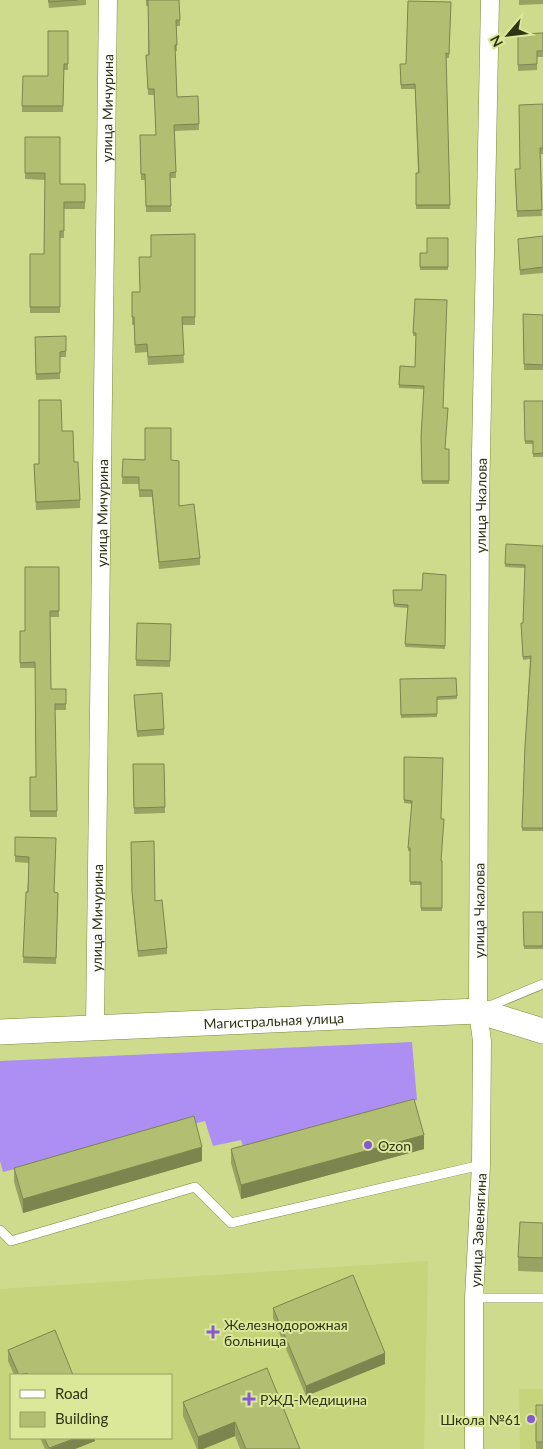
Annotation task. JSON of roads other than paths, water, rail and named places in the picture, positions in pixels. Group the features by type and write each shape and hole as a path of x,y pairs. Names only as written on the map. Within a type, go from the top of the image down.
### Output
{"main road":[{"name":"Магистральная улица","path":"0,1032 478,1011 543,1031"}],"street":[{"name":"улица Мичурина","path":"95,1027 108,0"},
{"name":"улица Чкалова","path":"478,1011 480,513 490,0"},
{"name":"улица Завенягина","path":"474,1449 474,1298 481,1165 482,1041 478,1011"}],"lane":[{"path":"478,1011 543,984"},
{"path":"0,1230 11,1241 194,1187 231,1223 481,1165"},
{"path":"474,1298 543,1298"}],"place":[{"name":"Ozon","path":"368,1145"},
{"name":"Железнодорожная больница","path":"213,1332"},
{"name":"РЖД-Медицина","path":"249,1399"},
{"name":"Школа №61","path":"531,1419"}]}
